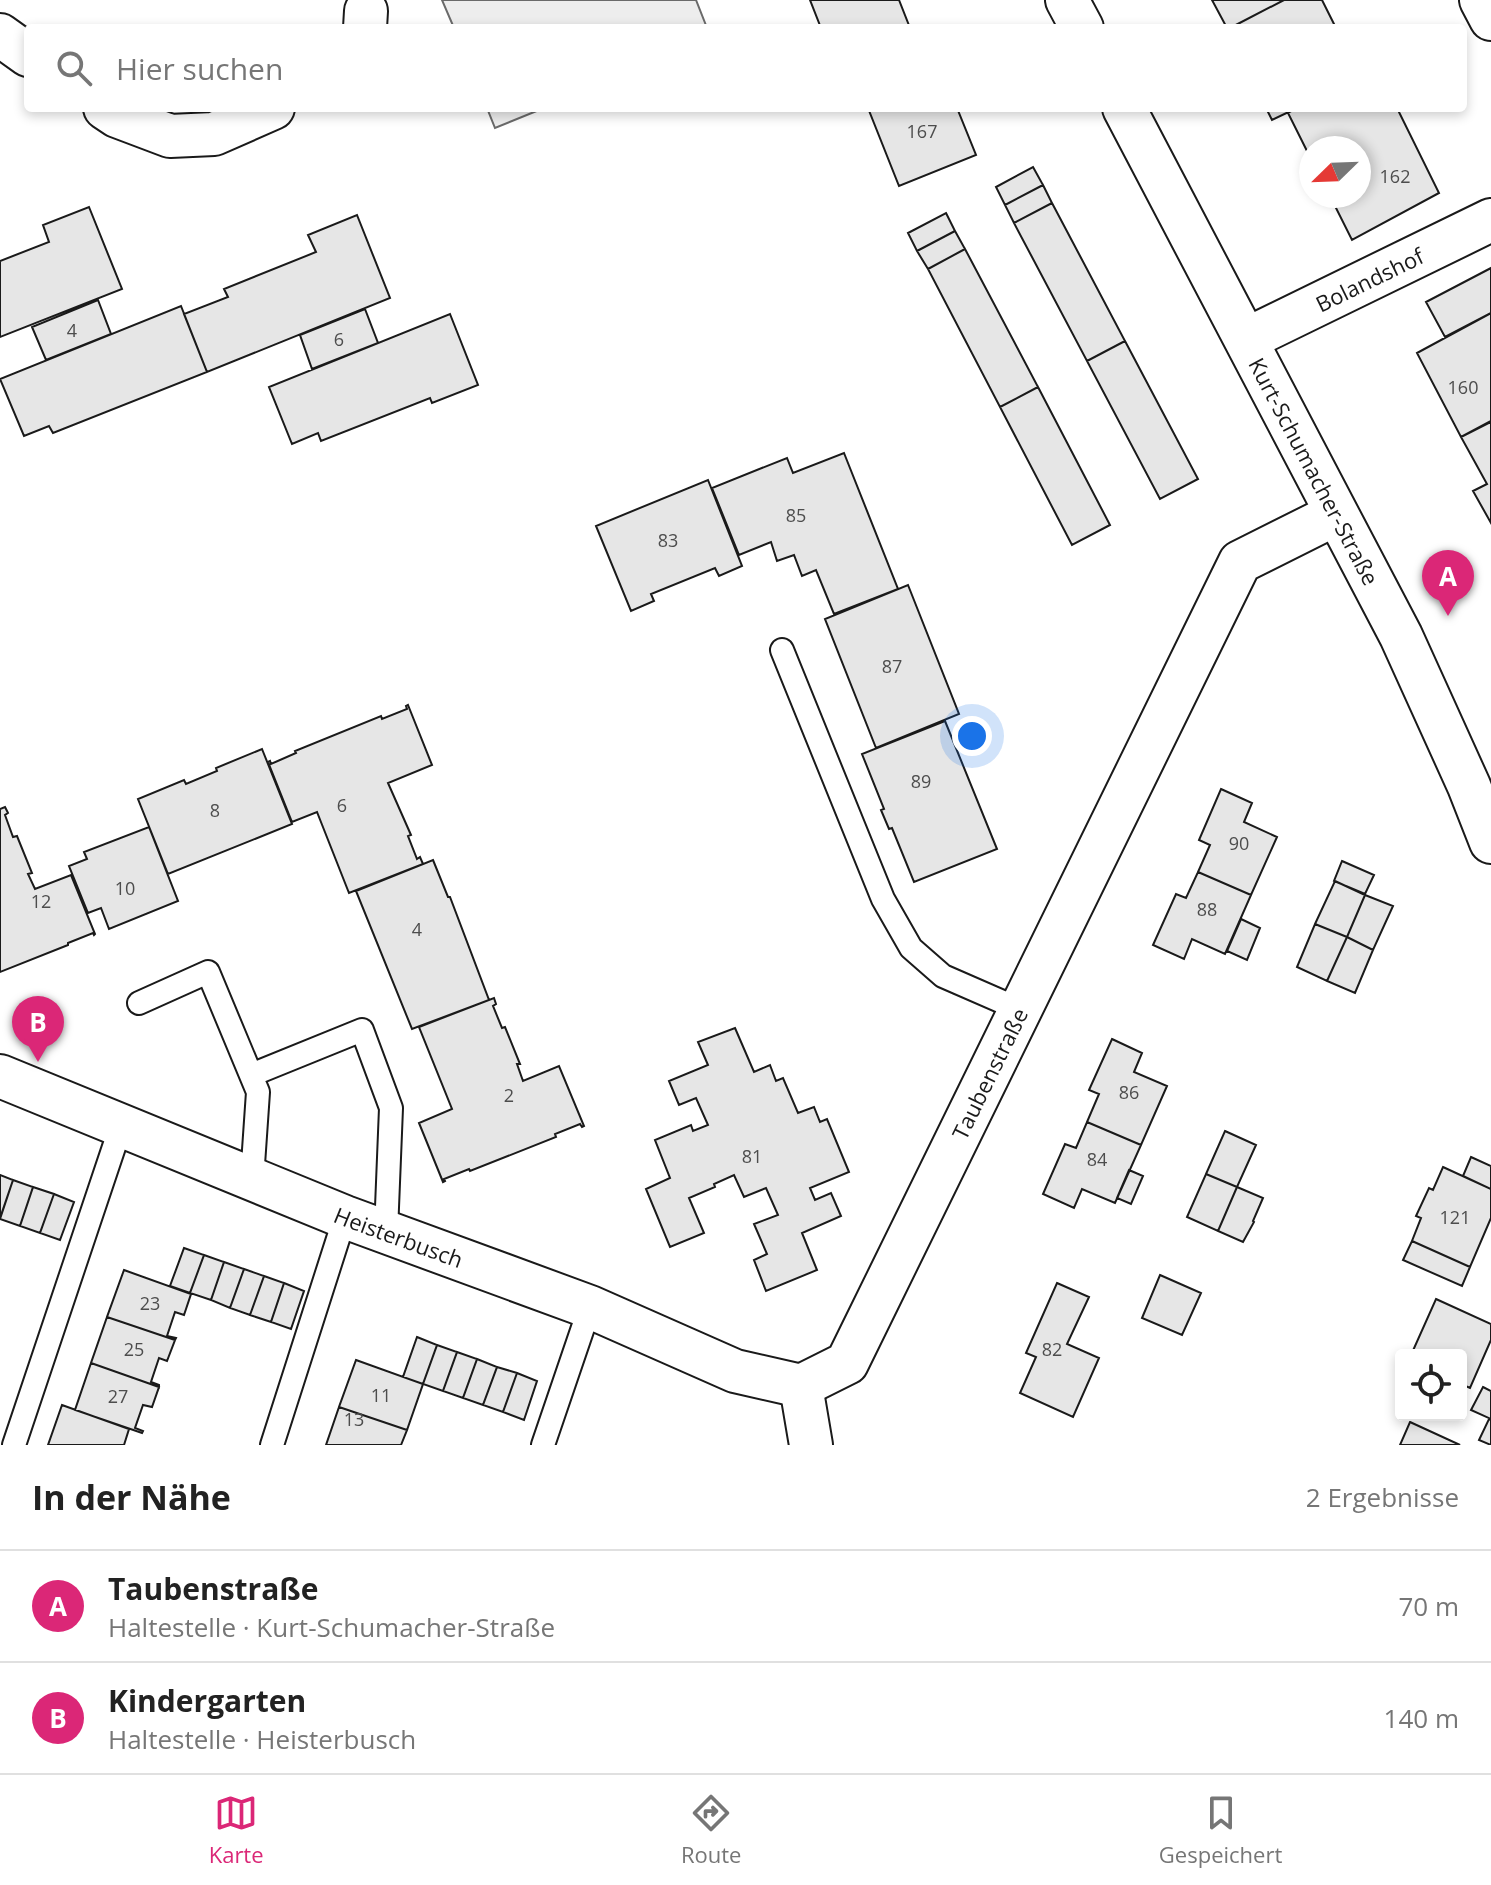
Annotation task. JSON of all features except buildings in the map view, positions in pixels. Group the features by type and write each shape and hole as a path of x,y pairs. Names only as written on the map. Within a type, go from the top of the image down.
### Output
{"street":[{"path":"1067,0 1080,24"},
{"path":"1481,0 1491,19"},
{"path":"0,35 24,52"},
{"path":"111,112 170,136 214,134 264,112"},
{"name":"Kurt-Schumacher-Straße","path":"1126,112 1401,636 1491,842"},
{"name":"Bolandshof","path":"1247,339 1491,220"},
{"name":"Taubenstraße","path":"801,1386 847,1363 1240,562 1336,514"},
{"name":"Heisterbusch","path":"0,1076 345,1217 590,1307 735,1371 801,1386"},
{"path":"801,1386 811,1445"}],"lane":[{"path":"782,650 883,899 911,948 943,976 1021,1010"},
{"path":"139,1003 208,972 258,1092 252,1179"},
{"path":"251,1075 362,1030 391,1108 386,1232"},
{"path":"14,1445 121,1126"},
{"path":"272,1445 345,1217"},
{"path":"543,1445 590,1307"}],"shaded area":[{"path":"442,0 696,0 705,24 452,24"},
{"path":"489,112 534,112 495,128"}],"place":[{"name":"Taubenstraße","path":"1448,616"},
{"name":"Kindergarten","path":"38,1062"}]}
